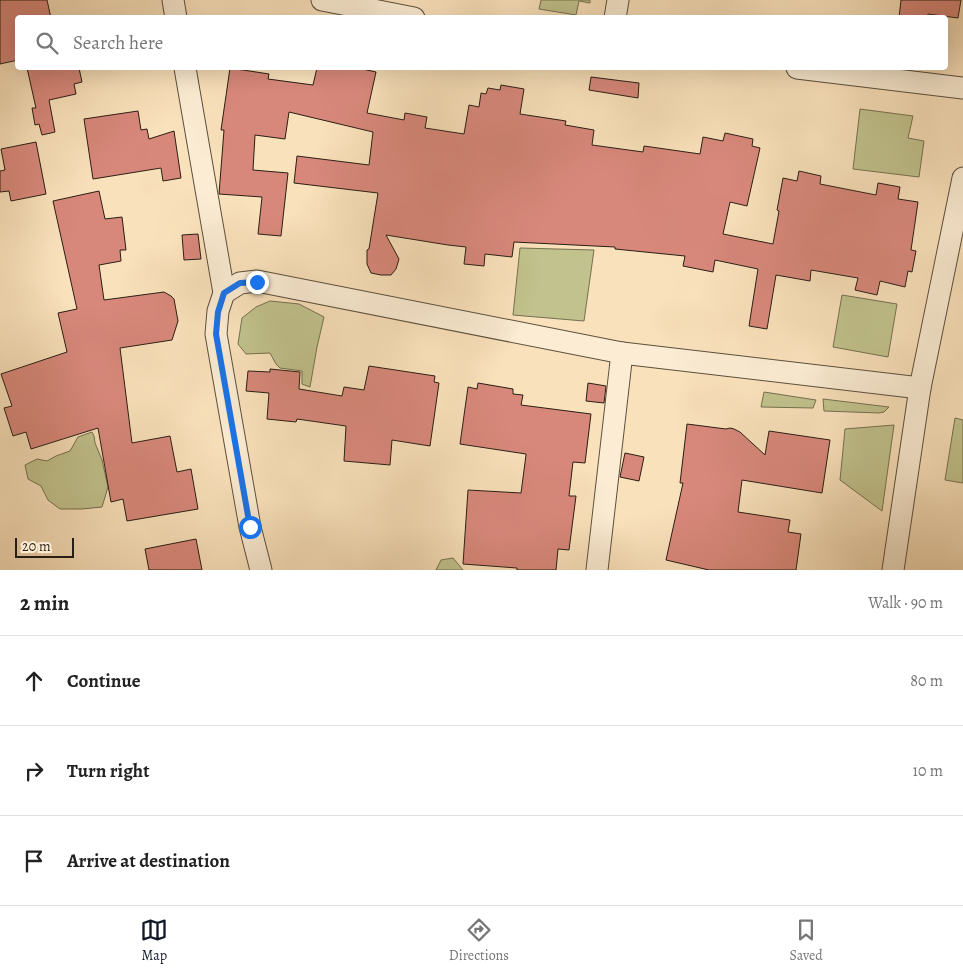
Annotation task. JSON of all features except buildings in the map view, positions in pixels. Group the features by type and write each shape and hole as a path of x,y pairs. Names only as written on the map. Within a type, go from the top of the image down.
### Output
{"street":[{"path":"173,0 176,15"},
{"path":"322,0 399,15"},
{"path":"616,15 618,0"},
{"path":"185,70 224,293 218,312 216,334 250,527 261,570"},
{"path":"814,70 963,88"},
{"path":"893,570 920,388 963,178"},
{"path":"224,293 240,283 257,282 622,353 920,388"},
{"path":"597,570 622,353"}],"green space":[{"path":"541,0 590,0 590,3 579,1 576,15 539,9"},
{"path":"860,109 913,116 908,138 924,141 919,177 853,169"},
{"path":"520,248 594,250 584,321 513,315"},
{"path":"842,295 897,304 888,357 833,347"},
{"path":"270,301 299,304 324,317 310,387 302,384 302,371 280,368 270,353 246,354 238,344 242,318 256,307"},
{"path":"764,392 816,400 813,408 761,407"},
{"path":"823,399 889,407 884,412 879,413 824,411"},
{"path":"955,418 963,420 963,483 945,480"},
{"path":"894,425 882,511 840,480 845,429"},
{"path":"92,432 102,460 108,487 102,507 60,509 48,500 41,486 28,479 25,465 37,459 47,461 70,451 78,437"},
{"path":"453,558 463,570 436,570 441,560"}],"route":[{"path":"250,527 216,334 218,312 224,293 240,283 257,282"}]}
